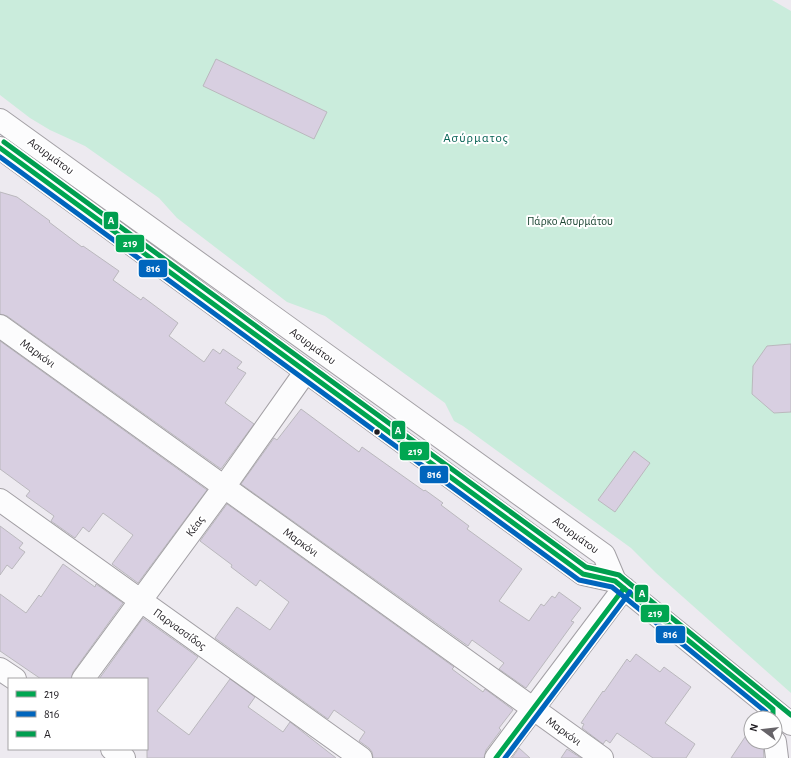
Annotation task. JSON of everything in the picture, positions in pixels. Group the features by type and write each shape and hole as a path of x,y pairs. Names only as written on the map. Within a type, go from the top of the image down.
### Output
{"street":[{"name":"Ασυρμάτου","path":"0,120 604,555 620,585 768,710"},
{"name":"Ασυρμάτου","path":"0,148 583,574 620,585"},
{"name":"Μαρκόνι","path":"0,326 602,758"},
{"name":"Κέας","path":"84,678 306,371"},
{"name":"Παρνασσίδος","path":"0,500 361,758"},
{"path":"496,758 533,709 620,585"},
{"path":"0,669 14,678"},
{"path":"113,750 124,758"}],"green space":[{"name":"Πάρκο Ασυρμάτου","path":"0,0 772,0 791,11 791,693 656,573 631,548 454,421 445,403 325,316 287,302 177,218 159,198 85,146 50,130 30,118 0,95"}],"building":[{"path":"216,59 327,112 314,139 203,86"},
{"path":"0,192 17,197 82,247 83,246 119,271 113,280 141,300 143,297 178,323 169,336 204,362 213,349 220,354 223,349 242,362 237,368 246,373 225,403 254,424 221,469 7,316 0,314"},
{"path":"0,341 207,490 138,583 112,564 133,535 103,513 89,532 83,527 75,538 51,521 54,516 26,496 30,491 0,469"},
{"path":"791,344 791,412 774,413 752,394 753,366 767,346"},
{"path":"301,409 359,452 362,447 443,503 441,505 469,526 467,529 522,569 499,601 529,621 541,604 544,606 552,596 555,598 559,592 581,608 571,621 574,622 526,688 499,669 504,663 472,640 468,646 241,484 274,438 277,440"},
{"path":"634,451 650,463 615,512 598,500"},
{"path":"227,504 454,667 452,669 483,692 485,689 512,709 513,710 499,728 501,730 486,750 484,758 373,758 372,752 369,748 359,741 365,732 334,710 328,719 215,638 237,607 270,630 289,602 260,580 256,586 231,567 232,565 200,541"},
{"path":"0,526 23,543 19,548 25,552 12,569 7,565 0,575"},
{"path":"63,564 95,587 96,584 123,603 73,672 71,678 40,678 0,651 0,594 26,613 39,595 41,597"},
{"path":"143,618 198,657 157,711 189,735 230,679 255,697 248,707 283,732 290,722 336,758 147,758 148,678 100,678"},
{"path":"636,654 660,672 664,667 691,687 665,723 695,744 686,758 653,758 617,733 610,743 606,740 603,744 582,728 584,724 581,723 603,691 604,692 627,659 630,662"},
{"path":"743,740 743,750 763,750 764,758 731,758"},
{"path":"519,748 530,758 512,758"},
{"path":"567,749 581,758 561,758"}],"transit line":[{"name":"Α","path":"4,142 586,567 619,575 791,715"},
{"name":"219","path":"0,148 583,574 615,581 773,710"},
{"name":"816","path":"0,157 579,580 612,587 764,710"},
{"name":"219","path":"496,758 624,588"},
{"name":"816","path":"505,758 630,592"}],"district":[{"name":"Ασύρματος","path":"476,138"}]}
